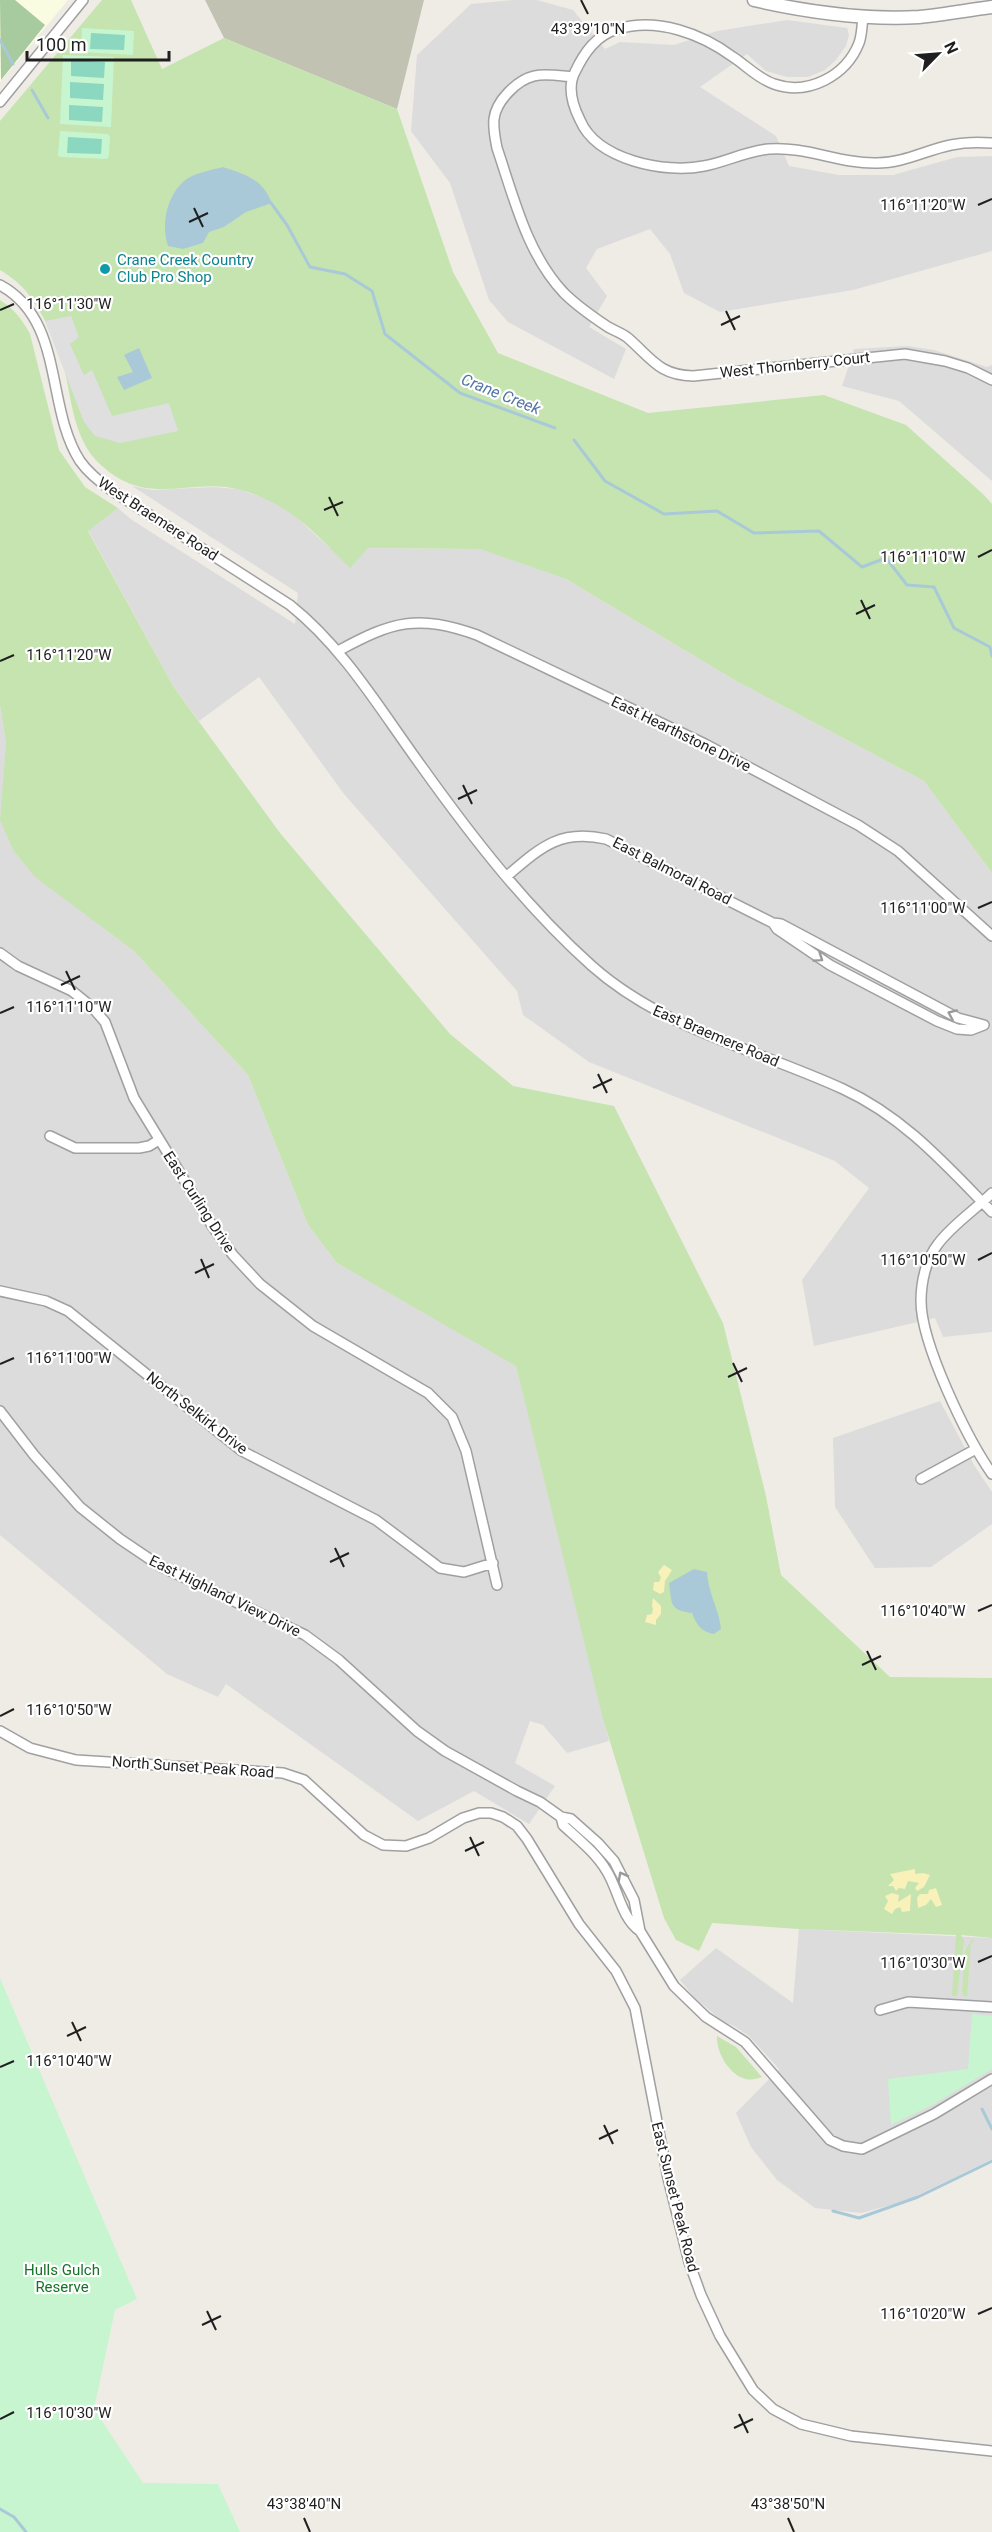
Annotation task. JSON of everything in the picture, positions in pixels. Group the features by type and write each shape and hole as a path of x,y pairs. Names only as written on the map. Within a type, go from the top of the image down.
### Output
{"street":[{"path":"0,102 83,0"},
{"path":"754,0 863,16 919,16 992,7"},
{"path":"863,16 860,42 851,58 838,72 822,82 802,88 776,85 756,76 734,57 708,41 678,29 643,25 618,29 601,37 584,52 573,76 572,102 581,124 593,139 609,150 629,159 658,168 704,166 749,152 772,149 808,152 854,163 886,163 949,145 992,143"},
{"name":"West Thornberry Court","path":"573,76 534,76 514,87 504,98 494,117 494,134 525,229 535,251 565,294 627,337 655,366 682,376 905,354 945,361 968,368 992,380"},
{"name":"West Braemere Road","path":"0,285 15,295 28,309 43,336 66,427 76,454 89,473 114,492 290,605 314,624 338,651"},
{"name":"East Hearthstone Drive","path":"338,651 368,634 413,622 447,624 477,635 705,744 858,825 898,851 992,936"},
{"name":"East Braemere Road","path":"338,651 454,812 557,933 593,967 621,989 660,1014 844,1089 876,1107 932,1149 992,1212"},
{"name":"East Balmoral Road","path":"507,876 538,849 558,839 585,834 606,838 773,923 777,930 831,965 937,1021 957,1029 971,1030 988,1024"},
{"name":"East Curling Drive","path":"0,953 18,966 72,991 93,1008 105,1022 112,1035 126,1082 159,1140 213,1227 233,1255 260,1284 313,1326 428,1393 452,1418 466,1451 498,1585"},
{"path":"50,1136 75,1148 139,1148 149,1146 159,1140"},
{"path":"992,1193 938,1244 928,1262 921,1303 932,1352 976,1449 992,1474"},
{"name":"North Selkirk Drive","path":"0,1291 46,1301 68,1311 242,1451 376,1520 440,1568 464,1572 493,1563"},
{"name":"East Highland View Drive","path":"0,1411 34,1455 80,1507 120,1539 160,1566 305,1635 339,1660 417,1731 445,1751 540,1802 561,1817 571,1819 614,1861 634,1900 640,1931 674,1986 706,2017 745,2042 824,2136 843,2146 862,2149 934,2114 992,2079"},
{"path":"921,1479 976,1449"},
{"name":"North Sunset Peak Road","path":"0,1731 30,1748 76,1760 283,1773 304,1780 364,1835 383,1845 406,1846 429,1838 463,1818 479,1813 491,1813 503,1817"},
{"name":"East Sunset Peak Road","path":"503,1817 517,1826 527,1839 579,1924 616,1971 635,2008 668,2178 689,2262 720,2336 753,2390 774,2409 801,2424 851,2436 992,2451"},
{"path":"880,2010 909,2002 992,2007"}],"shaded area":[{"path":"0,0 68,0 0,82"},
{"path":"205,0 424,0 397,109 224,38"},
{"path":"537,0 573,10 605,49 620,42 674,45 717,31 787,20 847,28 849,35 846,46 836,60 825,70 808,77 787,77 766,71 747,54 700,87 776,136 789,166 839,175 893,175 957,157 992,156 992,251 853,290 720,312 684,293 670,254 650,229 597,249 586,268 607,296 589,327 626,349 614,379 508,322 489,300 450,183 411,131 417,55 471,4"},
{"path":"71,316 79,337 70,344 84,375 92,370 112,416 169,403 178,431 120,443 95,436 84,422 45,321"},
{"path":"908,346 934,350 987,367 992,365 992,481 899,401 842,386 854,349"},
{"path":"132,486 152,490 213,487 238,489 287,509 330,548 481,549 566,579 738,682 924,781 992,873 992,1332 943,1337 935,1318 814,1346 802,1280 869,1188 835,1161 589,1062 523,1015 517,991 344,794 259,677 199,721 173,686 88,530 118,508 132,520 295,624 298,593"},
{"path":"0,705 6,743 1,820 13,850 36,877 134,951 248,1075 308,1225 337,1263 516,1365 609,1741 567,1753 543,1725 530,1721 515,1763 555,1786 529,1824 474,1791 418,1821 226,1684 218,1697 167,1674 0,1535"},
{"path":"940,1401 974,1465 992,1492 992,1524 931,1567 875,1568 835,1507 833,1438"},
{"path":"799,1929 992,1938 992,2159 906,2201 861,2213 815,2208 777,2180 751,2147 736,2113 779,2069 749,2036 722,2021 694,1997 680,1980 716,1948 793,2003"}],"green space":[{"path":"0,0 15,0 45,25 1,80"},
{"path":"102,0 131,0 162,69 224,38 397,109 453,272 498,353 648,413 824,395 906,425 984,495 992,504 992,873 924,781 738,682 566,579 480,549 368,548 350,568 301,521 288,511 258,496 222,487 153,489 137,486 120,479 102,466 91,454 77,427 63,363 55,339 28,293 0,270 0,121"},
{"path":"82,28 134,31 133,55 81,52"},
{"path":"91,33 125,35 124,50 90,49"},
{"path":"63,55 114,57 111,127 60,124"},
{"path":"71,60 105,62 104,78 71,76"},
{"path":"70,82 104,84 103,100 70,98"},
{"path":"69,105 103,107 102,122 69,120"},
{"path":"60,131 108,134 110,137 109,156 107,159 60,157 58,155"},
{"path":"68,137 102,139 101,154 67,153"},
{"path":"0,300 17,315 30,334 59,450 85,487 118,508 88,531 173,686 280,833 450,1034 513,1086 614,1106 723,1323 766,1496 781,1575 890,1677 992,1678 992,1938 961,1935 964,1940 957,1996 952,1996 956,1935 712,1923 699,1951 676,1940 664,1918 603,1719 516,1366 337,1263 308,1225 248,1075 134,951 35,877 13,850 0,820 6,743 0,705"},
{"path":"972,1939 974,1941 971,1943 967,1997 962,1992 965,1951"},
{"name":"Hulls Gulch Reserve","path":"0,1978 137,2299 115,2310 94,2409 143,2483 218,2484 240,2532 0,2532"},
{"path":"972,2014 992,2016 992,2069 934,2104 891,2125 888,2079 968,2069"},
{"path":"717,2036 736,2047 762,2077 743,2078 732,2071 721,2055"}],"sand":[{"path":"664,1565 672,1570 665,1581 664,1592 660,1594 653,1590 654,1582 659,1582 661,1578 658,1572"},
{"path":"653,1598 661,1606 661,1614 656,1620 656,1625 645,1622 647,1615 652,1614"},
{"path":"915,1869 915,1874 930,1875 924,1887 917,1891 915,1888 919,1883 908,1881 905,1889 899,1888 896,1891 893,1886 888,1886 894,1880 890,1874"},
{"path":"936,1888 942,1905 936,1907 931,1899 926,1905 918,1908 917,1898 920,1894 928,1894 929,1890"},
{"path":"892,1893 899,1895 898,1902 911,1894 910,1911 902,1912 900,1907 892,1914 884,1909 888,1901 885,1896"}],"water":[{"path":"223,167 253,179 264,188 272,203 246,212 224,227 209,232 203,243 183,249 168,246 165,220 173,195 184,181 203,172"},
{"path":"139,348 152,378 124,390 117,377 133,372 124,355"},
{"path":"694,1569 707,1572 721,1629 714,1634 702,1629 692,1613 679,1610 673,1605 669,1583"}],"waterway":[{"name":"Crane Creek","path":"0,40 13,64"},
{"name":"Crane Creek","path":"32,90 48,118"},
{"name":"Crane Creek","path":"271,203 287,225 310,267 345,274 372,291 385,334 460,393 555,428"},
{"name":"Crane Creek","path":"574,440 605,481 664,514 717,511 754,533 819,531 862,567 886,558 907,585 934,587 954,628 990,647 992,656"},
{"path":"982,2109 992,2129"},
{"path":"833,2211 859,2218 918,2197 992,2161"},
{"path":"0,2509 14,2517 26,2532"}],"place":[{"name":"Crane Creek Country Club Pro Shop","path":"105,269"}]}
